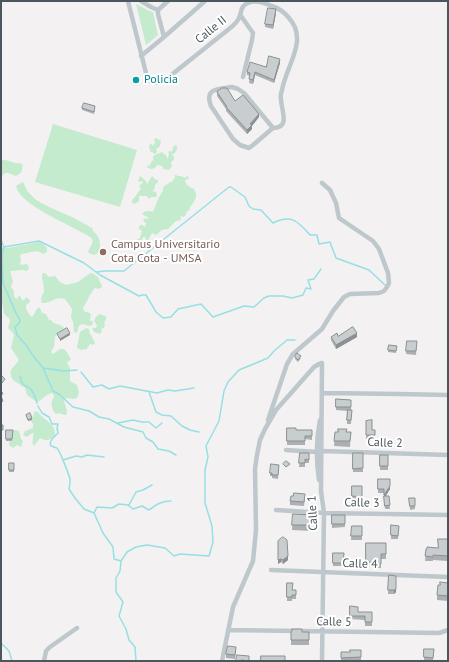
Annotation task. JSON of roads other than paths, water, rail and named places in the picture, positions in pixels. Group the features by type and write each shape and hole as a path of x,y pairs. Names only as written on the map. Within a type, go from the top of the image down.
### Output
{"street":[{"path":"128,1 141,56 204,1"},
{"path":"141,1 158,10"},
{"path":"158,10 168,1"},
{"name":"Calle II","path":"141,56 146,77 150,81 155,82 165,80 229,29 241,16 241,9 248,2 264,3 273,6 286,14 294,23 297,32 298,44 282,87 280,98 284,115 283,122 278,128 273,128"},
{"path":"158,10 164,37"},
{"path":"241,16 253,33 243,77"},
{"path":"232,87 238,89 244,93 273,128 249,148 240,145 233,139 211,106 209,95 212,91 218,89 232,87"},
{"path":"265,429 287,364 293,354 322,329 344,297 350,294 379,293 384,291 389,283 388,272 379,249 373,241 339,218 336,203 330,190 322,183"},
{"path":"222,661 233,607 253,561 256,530 255,469 260,440 276,410 314,366 322,363 322,393 448,395"},
{"name":"Calle 1","path":"322,393 322,410 318,428 319,452 317,470 324,513 322,661"},
{"name":"Calle 2","path":"286,450 448,455"},
{"name":"Calle 3","path":"276,510 324,513 448,515"},
{"name":"Calle 4","path":"271,570 448,577"},
{"path":"44,661 46,651 50,647 77,628"},
{"name":"Calle 5","path":"228,630 439,633 448,630"}],"waterway":[{"path":"97,272 124,271 229,187 231,187 245,197 249,206 253,209 261,210 273,223 285,219 294,220 310,235 317,235 319,244 330,242 336,258 369,270 386,286"},
{"path":"1,240 4,247 2,255 3,283 20,320 15,327 17,335 43,368 53,391 60,395 73,407 89,411 99,417 109,419 124,427 143,432 146,438 153,442 158,449 169,451 176,455"},
{"path":"4,247 39,241 84,263 100,275 139,296 146,295 156,312 163,318 171,317 178,309 201,304 213,317 244,306 254,307 264,298 269,296 283,296 292,298 303,295 306,288 311,289 308,280 314,279 321,269"},
{"path":"38,406 42,413 49,417 52,424 58,424 58,433 52,439 50,443 51,446 57,448 62,458 70,479 69,489 84,509 94,513 103,533 113,547 114,559 121,561 127,552 136,547 147,545 165,548 174,556 180,554 209,556 213,542 212,526 205,503 205,470 208,457 206,446 219,421 224,391 228,382 239,370 268,358 287,340 295,340"},
{"path":"43,368 64,371 77,370"},
{"path":"81,372 93,387 102,385 109,389 120,386 157,393 168,390 175,391 194,388"},
{"path":"20,376 22,383 33,392 37,403"},
{"path":"149,392 156,412 162,415 171,416 182,426 199,432"},
{"path":"118,423 133,420 149,422 156,428 162,423"},
{"path":"63,460 76,456 82,457 87,455 104,457"},
{"path":"129,505 136,492 152,485"},
{"path":"94,513 97,507 112,508 119,504 128,505 133,509 142,506 149,510 160,503 171,501"},
{"path":"121,561 120,571 116,578 116,592 123,602 119,616 126,629 129,640 135,647 136,661"},
{"path":"1,643 9,651 12,661"}],"place":[{"name":"Policia","path":"136,80"},
{"name":"Campus Universitario Cota Cota - UMSA","path":"103,252"}]}
